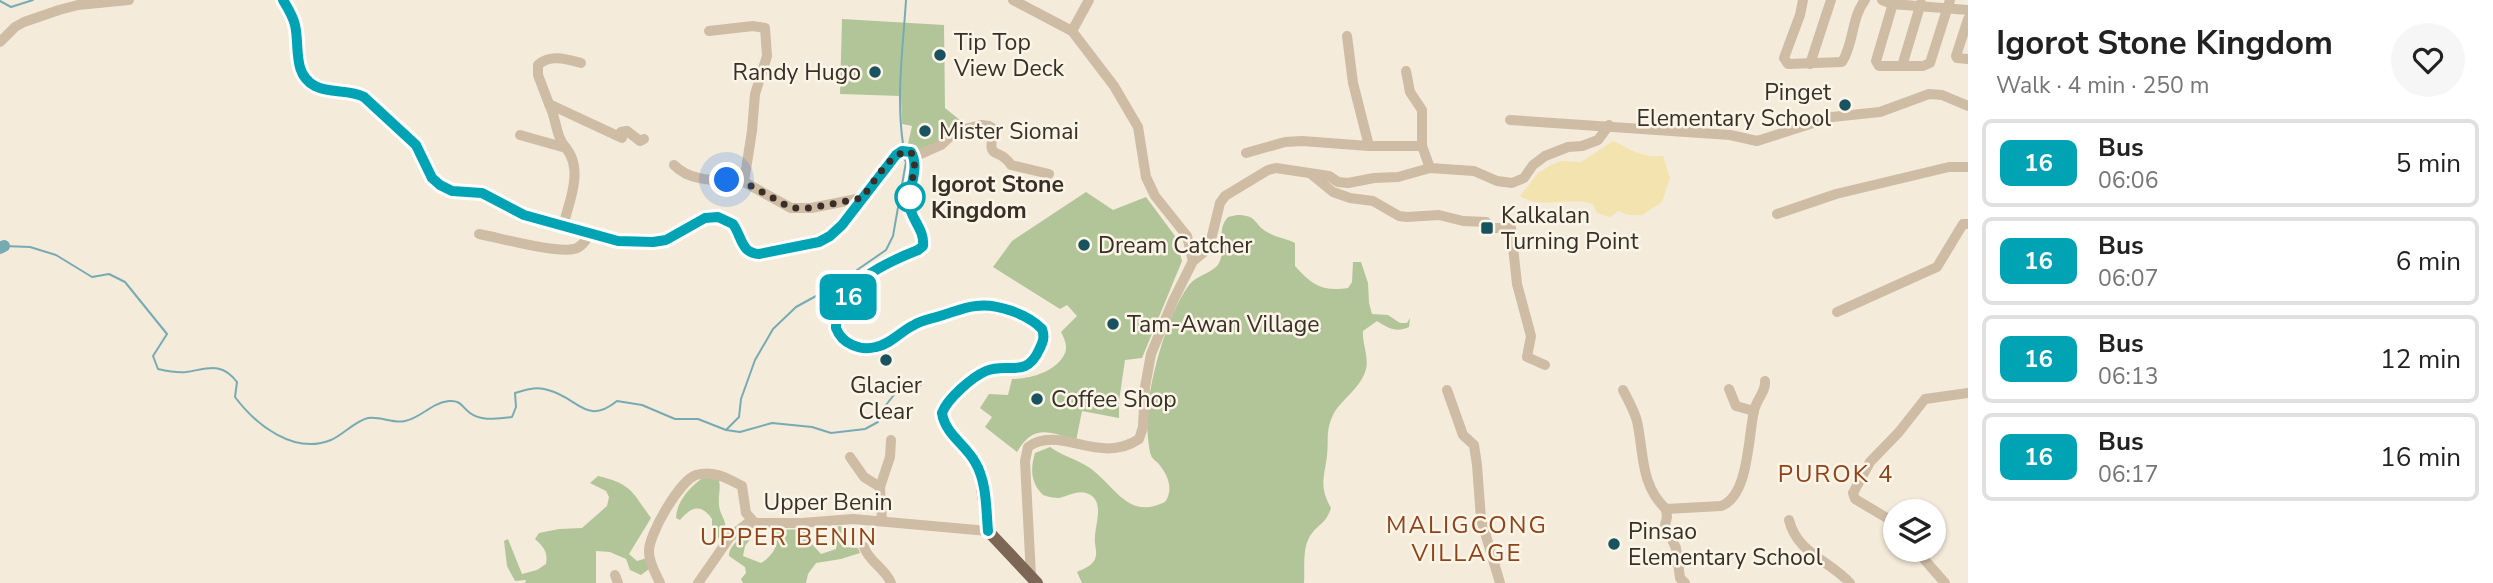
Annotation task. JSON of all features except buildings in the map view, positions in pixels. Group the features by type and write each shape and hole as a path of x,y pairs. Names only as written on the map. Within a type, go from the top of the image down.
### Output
{"main road":[{"path":"283,0 296,26 300,69 312,84 324,90 354,93 364,97 416,145 432,178 444,188 482,193 513,211 618,241 653,242 675,236 700,219 715,216 730,221 745,249 750,253 759,254 824,240 842,225 896,155 909,151 914,158 909,207 922,233 923,246 877,268 860,281 837,313 836,328 846,342 873,348 920,322 969,307 985,305 1025,317 1042,329 1043,342 1029,363 1019,369 983,372 950,398 942,413 947,428 974,458 980,472 988,531 1034,580"}],"street":[{"path":"0,42 24,22 59,10 78,5 129,0"},
{"path":"1013,0 1072,31 1114,86 1138,127 1146,177 1155,196 1187,236 1193,261"},
{"path":"1072,31 1089,0"},
{"path":"1803,0 1784,58 1788,64 1842,62 1865,0"},
{"path":"1810,64 1831,0"},
{"path":"1948,5 1930,62 1923,66 1876,64 1889,2 1948,5 1968,10"},
{"path":"1902,66 1920,3"},
{"path":"1965,59 1956,56 1968,19"},
{"path":"709,31 753,26 765,28 767,56 755,94 744,182"},
{"path":"1347,36 1353,83 1369,146"},
{"path":"563,226 576,170 571,154 557,134 558,124 538,75 538,65 554,58 581,63"},
{"path":"1406,71 1410,92 1422,110 1422,146 1430,168"},
{"path":"1510,120 1730,135 1757,141 1832,117 1880,112 1929,94 1942,94 1968,106"},
{"path":"549,104 622,138 621,132 626,131 640,141 644,139"},
{"path":"914,158 942,145 956,131 985,125 994,130 990,149 992,153 1007,159 1010,165 1049,174"},
{"path":"1034,580 1025,461 1028,447 1049,439 1092,448 1112,448 1139,439 1143,427 1145,387 1151,354 1193,261 1209,248 1216,211 1225,196 1276,168 1329,176 1338,182 1348,183 1398,177 1430,168 1474,171 1497,181 1512,183 1524,178 1533,165 1545,156 1598,140 1609,125"},
{"path":"520,135 566,148"},
{"path":"1246,153 1285,142 1302,141 1369,146 1422,146"},
{"path":"674,165 681,173 692,177 744,182 791,208 811,208 862,198"},
{"path":"1777,214 1836,194 1949,167 1968,167"},
{"path":"1311,174 1333,192 1350,198 1373,201 1399,216 1408,218 1439,215 1463,221 1486,222 1487,228 1511,228 1517,284 1531,336 1527,357 1545,365"},
{"path":"1837,312 1937,267 1963,224 1968,224"},
{"path":"479,234 525,244 570,249 581,246 590,234"},
{"path":"1666,509 1713,508 1729,503 1737,494 1754,411 1764,391 1765,381"},
{"path":"1729,389 1736,406 1754,411"},
{"path":"1447,390 1463,435 1474,445 1481,519 1500,583"},
{"path":"1623,390 1636,418 1645,476 1656,499 1666,509 1665,525 1676,548 1680,578 1685,583"},
{"path":"1883,516 1856,499 1853,493 1870,462 1899,432 1925,399 1968,393"},
{"path":"883,521 880,487 890,457 891,440"},
{"path":"850,457 864,477 880,487"},
{"path":"660,583 649,558 649,545 659,520 688,479 713,473 742,486 746,513 755,523"},
{"name":"Upper Benin","path":"699,582 730,537 743,526 755,523 853,519 988,531"},
{"path":"1789,520 1792,531 1805,548 1850,583"},
{"path":"864,547 891,583"},
{"path":"1927,562 1945,583"}],"green space":[{"name":"Igorot Stone Kingdom","path":"842,19 944,25 945,108 966,125 938,144 919,152 908,144 912,126 902,124 901,96 840,94"},
{"name":"Tam-Awan Village","path":"1086,192 1113,210 1146,197 1175,236 1182,261 1142,358 1125,360 1119,418 1082,411 1076,441 1043,432 1029,437 1017,452 985,427 992,417 980,408 989,394 1008,395 1012,379 1034,376 1056,365 1066,350 1061,332 1077,316 1067,305 1060,309 993,267 1012,241"},
{"path":"1237,215 1252,218 1267,232 1295,243 1295,266 1318,286 1348,288 1352,282 1353,262 1361,262 1368,283 1372,314 1388,315 1400,323 1407,323 1410,318 1409,327 1404,329 1392,329 1377,321 1363,331 1367,360 1364,376 1334,413 1329,425 1323,482 1331,508 1307,541 1304,583 1082,583 1077,572 1090,565 1096,556 1098,506 1092,496 1083,492 1059,498 1043,495 1033,476 1035,453 1050,447 1080,462 1132,504 1141,507 1165,502 1169,482 1152,456 1147,430 1154,371 1166,332 1181,298 1192,282 1217,266 1222,251 1224,222 1228,217"},
{"path":"598,476 625,486 651,518 629,554 637,561 647,558 649,569 641,575 630,570 626,559 610,552 596,551 596,583 515,581 507,566 504,541 508,539 522,574 546,564 545,550 535,539 539,533 582,528 607,506 609,497 606,491 590,483"},
{"path":"704,477 719,480 719,505 726,529 725,534 717,539 712,529 712,519 704,511 692,510 680,520 676,518 685,494"},
{"path":"838,526 844,527 845,547 858,548 860,553 816,563 808,574 806,583 743,583 741,579 746,573 745,567 729,556 733,545 749,532 752,537 745,546 743,556 761,563 775,549 775,530 808,529 812,544 821,554 836,549"}],"sand":[{"path":"1613,141 1642,155 1663,156 1670,178 1662,202 1642,215 1628,215 1618,211 1610,217 1597,213 1593,204 1575,201 1546,203 1520,196 1538,173 1551,165 1562,161 1581,162"}],"waterway":[{"path":"0,1 11,7 33,0"},
{"path":"903,144 900,90 906,0"},
{"path":"726,430 739,417 741,399 755,360 773,329 796,307 816,296 840,289 857,270 886,250 893,236 906,162 904,158"},
{"path":"4,246 30,247 56,255 92,277 109,274 125,282 167,334 153,356 158,369 183,372 213,368 225,371 237,382 235,397 254,418 277,435 303,444 331,440 368,418 401,422 449,401 459,403 480,418 512,417 516,407 515,393 535,388 559,394 590,411 598,411 617,401 642,405 675,419 698,419 726,430 740,432 772,423 812,427 831,433 865,429 878,422 882,410 897,391 911,391 923,383"},
{"path":"0,248 4,246"}],"bus line":[{"name":"16","path":"283,0 295,23 298,62 307,80 324,90 354,93 364,97 416,145 432,178 444,188 482,193 513,211 600,237 635,243 666,240 700,219 715,216 733,224 743,246 750,253 759,254 819,242 842,225 899,152 911,152 915,161 909,207 922,233 923,246 877,268 860,281 837,313 836,328 846,342 873,348 914,324 969,307 985,305 1025,317 1042,329 1043,342 1035,358 1019,369 983,372 950,398 942,413 947,428 974,458 980,472 988,531"}],"place":[{"name":"Tip Top View Deck","path":"940,55"},
{"name":"Randy Hugo","path":"875,72"},
{"name":"Pinget Elementary School","path":"1845,105"},
{"name":"Mister Siomai","path":"925,131"},
{"name":"Igorot Stone Kingdom","path":"910,197"},
{"name":"Kalkalan Turning Point","path":"1487,228"},
{"name":"Dream Catcher","path":"1084,245"},
{"name":"Tam-Awan Village","path":"1113,324"},
{"name":"Glacier Clear","path":"886,360"},
{"name":"Coffee Shop","path":"1037,399"},
{"name":"Pinsao Elementary School","path":"1614,544"}],"district":[{"name":"PUROK 4","path":"1836,474"},
{"name":"UPPER BENIN","path":"789,537"},
{"name":"MALIGCONG VILLAGE","path":"1467,539"}],"route":[{"path":"727,180 744,182 791,208 811,208 862,198 896,155 906,151 911,152 915,161 910,197"}]}
